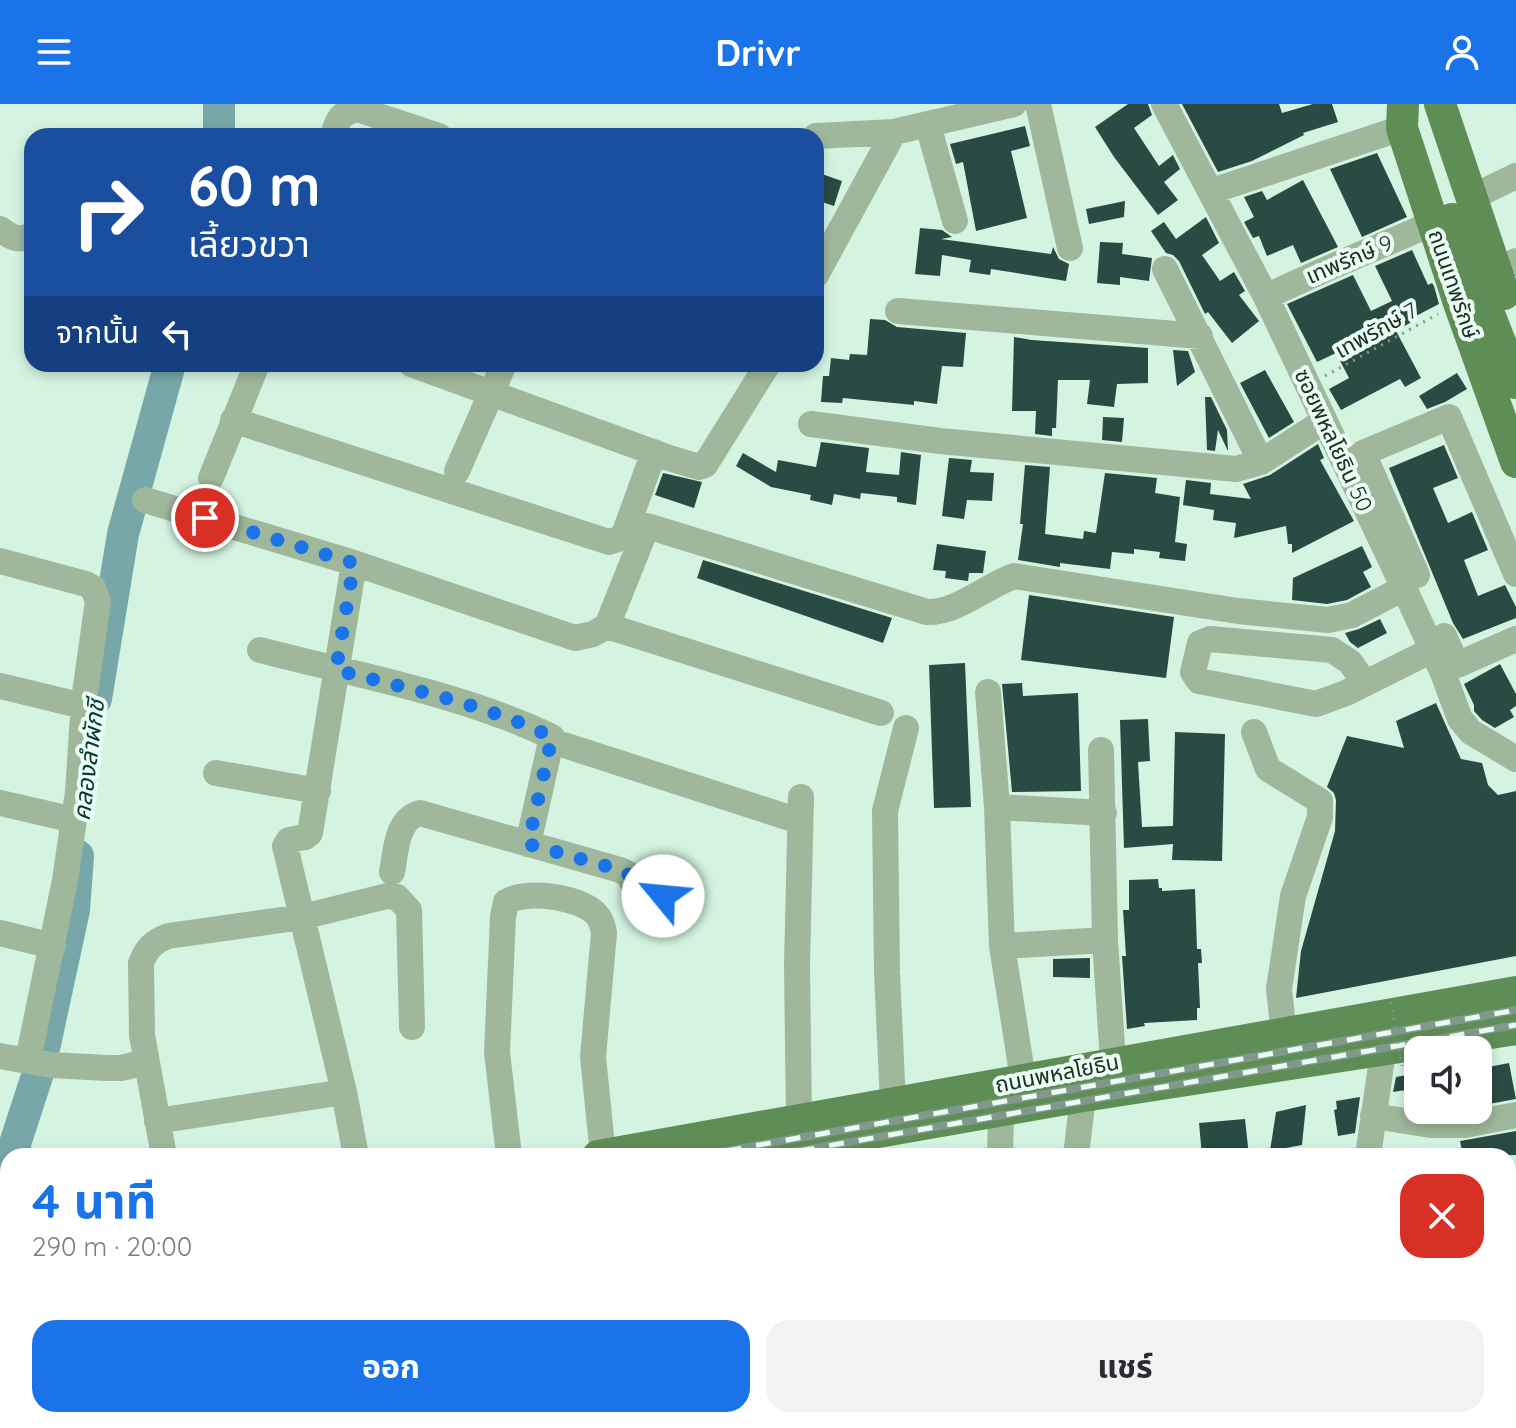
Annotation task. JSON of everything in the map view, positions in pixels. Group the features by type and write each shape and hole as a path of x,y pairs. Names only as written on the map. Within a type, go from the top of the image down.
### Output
{"main road":[{"name":"ถนนเทพรักษ์","path":"1441,104 1485,191 1514,267"},
{"name":"ถนนเทพรักษ์","path":"1441,104 1509,336 1516,383"},
{"name":"ถนนเทพรักษ์","path":"1404,112 1509,336"},
{"name":"ถนนเทพรักษ์","path":"1404,112 1433,223 1516,462"},
{"name":"ถนนพหลโยธิน","path":"646,1148 1516,992"},
{"name":"ถนนพหลโยธิน","path":"1487,1036 1516,1029"},
{"name":"ถนนพหลโยธิน","path":"832,1148 854,1146 1001,1111 1083,1096 1404,1056"}],"street":[{"path":"824,136 894,132 1014,104"},
{"path":"1038,104 1070,248"},
{"name":"ซอยพหลโยธิน 50","path":"1164,104 1266,297 1404,588 1465,726 1497,750 1516,759"},
{"path":"335,128 337,119 357,109 415,128"},
{"path":"1212,191 1404,112"},
{"path":"928,125 955,221"},
{"path":"824,258 894,132"},
{"path":"1485,191 1516,176"},
{"name":"เทพรักษ์ 9","path":"1266,297 1332,265 1433,223"},
{"path":"0,229 15,239 24,239"},
{"path":"1165,269 1261,462"},
{"path":"898,311 1200,336"},
{"path":"211,478 254,372"},
{"path":"434,372 699,467 705,465 760,372"},
{"path":"457,471 501,372"},
{"path":"1516,574 1506,522 1449,417 1363,453 1457,665 1516,639"},
{"path":"233,420 609,542 621,538 625,532 654,452"},
{"path":"811,424 940,441 1236,469 1261,462 1324,421"},
{"path":"145,500 354,563 570,637 580,638 607,626 881,713"},
{"path":"607,626 647,526 935,613 1014,576 1238,611 1328,620 1352,615 1404,588"},
{"path":"0,561 86,584 97,594 98,601 83,706 74,820 38,1062"},
{"path":"354,563 310,833 289,840 285,846 354,1148"},
{"path":"1364,682 1350,662 1332,650 1210,639 1200,643 1193,672 1199,681 1316,704 1346,693 1432,650"},
{"path":"260,650 452,700 522,723 552,737 528,844"},
{"path":"0,686 83,706"},
{"path":"988,692 997,807 1002,946 1023,1079"},
{"path":"893,1103 887,973 885,811 906,728"},
{"path":"1254,732 1268,769 1320,801 1320,817 1293,896 1279,989 1284,1034"},
{"path":"564,745 800,809 799,1120"},
{"path":"1101,750 1105,940 1113,1062"},
{"path":"216,773 318,791"},
{"path":"0,803 74,820"},
{"path":"997,807 1104,813"},
{"path":"392,872 401,830 406,821 420,813 620,870 628,874 634,886 663,896"},
{"path":"162,1148 142,1035 141,963 151,945 168,936 302,917 387,896 402,900 409,910 412,1027"},
{"path":"508,1148 497,1052 503,917 506,902 518,896 575,901 590,908 601,921 604,933 593,1057 601,1148"},
{"path":"0,933 53,946"},
{"path":"1002,946 1105,940"},
{"path":"0,1056 121,1068 146,1062"},
{"path":"1369,1148 1373,1116 1392,1059"},
{"path":"157,1121 344,1092"},
{"path":"1077,1148 1083,1096"},
{"path":"1000,1148 1001,1111"},
{"path":"1492,1116 1516,1115"},
{"path":"1373,1116 1404,1121"}],"path":[{"name":"เทพรักษ์ 7","path":"1308,385 1459,303"},
{"path":"1391,1002 1392,1059"}],"building":[{"path":"1128,104 1148,104 1152,115 1134,128 1159,166 1173,155 1180,169 1164,182 1178,200 1158,215 1095,127"},
{"path":"1182,104 1279,104 1282,113 1313,104 1332,104 1338,122 1303,133 1252,161 1218,172"},
{"path":"1025,126 1030,146 1011,151 1027,218 976,231 963,162 956,164 950,144"},
{"path":"1377,153 1407,217 1362,237 1330,169"},
{"path":"824,175 842,181 834,206 824,203"},
{"path":"1303,180 1338,247 1301,263 1293,245 1267,256 1259,236 1253,238 1244,222 1254,217 1244,197 1262,191 1267,200"},
{"path":"1125,201 1124,217 1089,224 1086,209"},
{"path":"1206,217 1219,243 1202,255 1220,281 1234,272 1245,291 1239,295 1259,321 1232,343 1208,312 1205,314 1179,261 1166,253 1151,231 1164,222 1176,239"},
{"path":"920,228 942,230 952,237 941,239 1051,254 1053,247 1059,259 1069,264 1066,281 991,269 990,275 969,272 971,260 942,255 940,276 915,274"},
{"path":"1100,242 1123,243 1122,254 1152,258 1149,281 1120,277 1120,285 1097,283"},
{"path":"1412,250 1428,285 1432,283 1434,286 1439,304 1396,331 1421,378 1405,387 1400,379 1341,410 1329,389 1349,378 1336,353 1317,362 1287,304 1353,275 1371,311 1392,301 1375,266"},
{"path":"870,319 885,320 897,327 966,333 963,367 942,366 937,404 914,401 914,405 843,398 842,403 821,402 823,376 829,376 831,358 849,360 850,354 867,355"},
{"path":"1014,337 1148,348 1148,383 1117,384 1114,407 1087,404 1090,380 1058,380 1056,428 1052,428 1052,436 1035,434 1036,411 1012,411"},
{"path":"1173,350 1188,351 1195,372 1177,386"},
{"path":"1265,370 1294,422 1269,438 1240,383"},
{"path":"1457,373 1467,389 1427,409 1419,396"},
{"path":"1205,397 1211,397 1227,430 1228,451 1218,430 1215,451 1207,450"},
{"path":"1103,417 1124,418 1122,442 1102,440"},
{"path":"821,442 869,448 866,472 899,475 901,452 921,455 916,505 897,502 897,497 861,493 860,499 834,494 832,505 810,500 811,495 771,487 736,466 743,453 776,472 778,460 816,467"},
{"path":"1318,444 1324,458 1320,460 1354,521 1292,553 1286,526 1234,538 1236,523 1213,520 1214,510 1183,505 1186,480 1211,483 1210,494 1251,499 1243,484 1270,475"},
{"path":"1444,445 1458,478 1433,488 1448,523 1472,512 1488,550 1464,560 1478,596 1505,585 1516,607 1516,618 1463,639 1453,623 1389,468"},
{"path":"949,458 972,460 970,472 994,473 992,501 967,500 964,519 942,516"},
{"path":"1025,465 1050,467 1045,534 1083,539 1084,531 1096,533 1105,473 1157,478 1155,493 1180,497 1175,542 1187,544 1185,561 1159,558 1160,552 1134,549 1134,554 1112,552 1110,569 1060,563 1060,567 1018,560"},
{"path":"663,473 702,482 694,508 655,495"},
{"path":"937,544 986,551 983,573 969,573 968,581 945,578 946,571 933,570"},
{"path":"1362,546 1372,567 1363,572 1371,587 1347,600 1327,604 1292,600 1293,578"},
{"path":"703,560 892,618 883,643 697,578"},
{"path":"1029,595 1174,617 1166,678 1021,660"},
{"path":"1380,619 1387,633 1358,648 1350,642 1345,633"},
{"path":"965,663 971,807 934,808 929,665"},
{"path":"1500,664 1516,694 1516,706 1510,710 1514,717 1495,728 1474,711 1464,684"},
{"path":"1022,683 1023,696 1078,693 1081,791 1012,792 1002,684"},
{"path":"1436,703 1461,759 1482,763 1488,785 1498,795 1516,791 1516,956 1296,998 1301,951 1335,831 1336,800 1327,787 1347,736 1404,748 1396,721"},
{"path":"1148,719 1150,761 1138,762 1142,827 1173,826 1175,732 1225,734 1222,861 1172,860 1173,844 1124,848 1120,720"},
{"path":"1158,879 1162,891 1195,889 1197,949 1201,949 1202,963 1198,963 1200,1008 1197,1008 1197,1020 1144,1023 1145,1026 1127,1029 1122,956 1126,956 1123,910 1129,910 1129,880"},
{"path":"1090,958 1090,978 1053,977 1053,959"},
{"path":"1509,1063 1516,1099 1492,1103 1492,1066"},
{"path":"1404,1076 1404,1090 1393,1092 1396,1077"},
{"path":"1360,1097 1355,1133 1338,1136 1334,1110 1337,1109 1336,1101"},
{"path":"1306,1105 1302,1145 1270,1148 1276,1112"},
{"path":"1245,1119 1248,1148 1201,1148 1199,1123"},
{"path":"1516,1131 1516,1148 1461,1148 1460,1141"}],"waterway":[{"name":"คลองลำผักชี","path":"219,104 219,128"},
{"name":"คลองลำผักชี","path":"96,699 123,534 168,372"},
{"name":"คลองลำผักชี","path":"14,1148 40,1067 74,910 78,856"}],"railway":[{"path":"742,1148 1516,1010"},
{"path":"816,1148 1516,1025"}],"route":[{"path":"205,518 354,563 336,670 452,700 522,723 552,737 528,844 620,870 628,874 634,886 663,896"}]}
